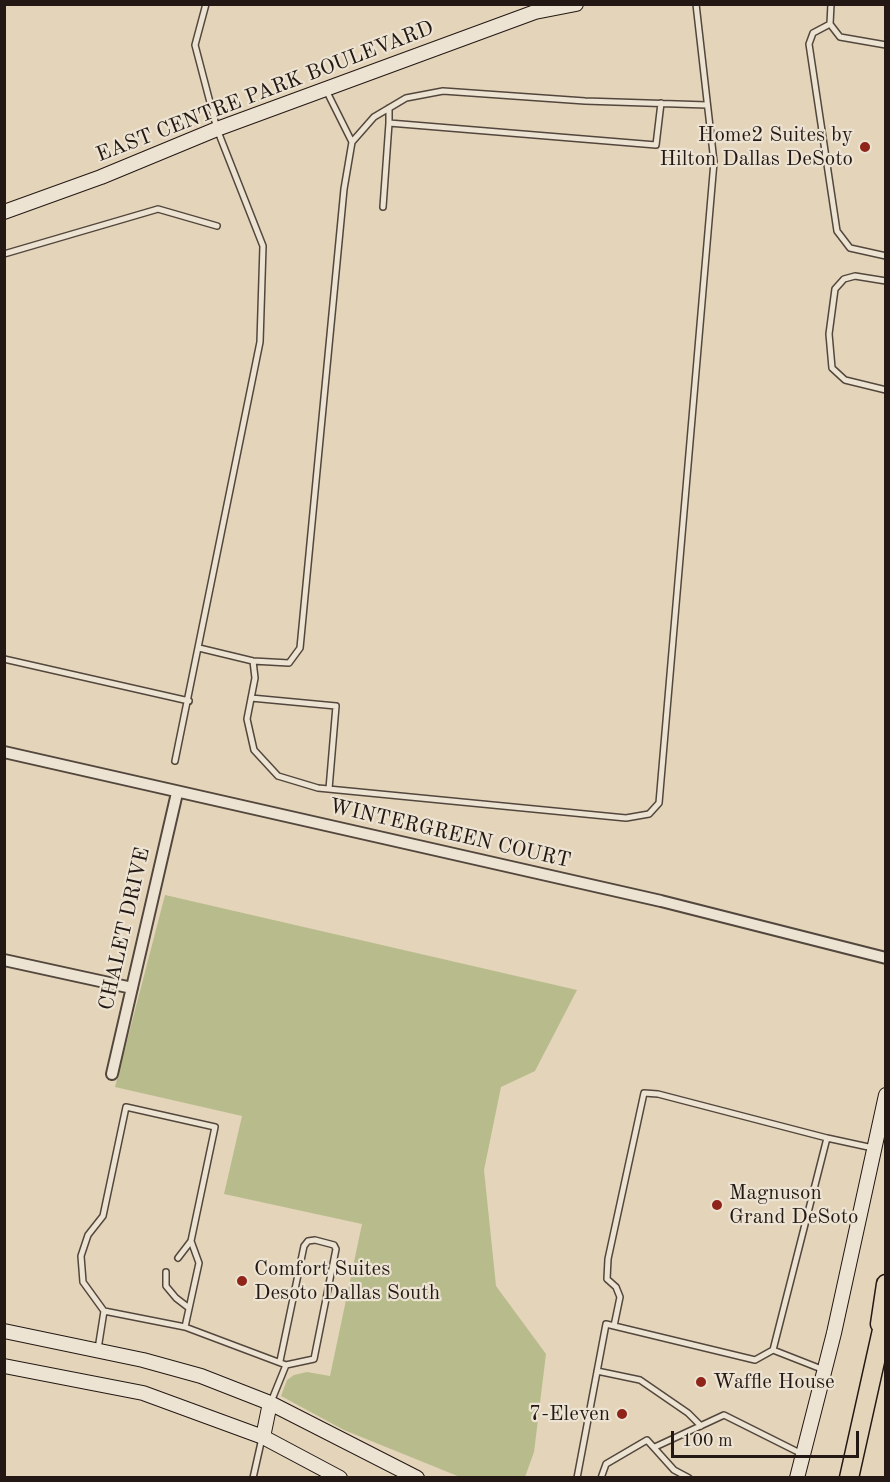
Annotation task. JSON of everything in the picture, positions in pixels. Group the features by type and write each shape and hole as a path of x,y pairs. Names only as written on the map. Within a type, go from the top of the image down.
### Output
{"highway":[{"path":"875,1359 885,1284"},
{"path":"849,1478 885,1312"}],"main road":[{"name":"EAST CENTRE PARK BOULEVARD","path":"4,212 101,177 217,129 535,12 576,4"},
{"path":"797,1478 825,1370 885,1095"},
{"path":"4,1331 98,1350 201,1376 270,1403 417,1478"},
{"path":"4,1366 143,1393 263,1437 340,1478"},
{"path":"263,1437 270,1403"}],"street":[{"name":"WINTERGREEN COURT","path":"4,752 661,901 885,958"},
{"name":"CHALET DRIVE","path":"112,1074 177,793"},
{"path":"4,960 132,988"}],"lane":[{"path":"175,761 189,701 260,330 263,246 217,129 195,45 206,4"},
{"path":"253,661 255,678 247,719 254,750 278,776 329,789 626,818 649,814 659,803 714,162 696,4"},
{"path":"831,4 830,24 840,37 885,45"},
{"path":"830,24 813,33 809,44 837,231 850,248 885,256"},
{"path":"326,89 352,142"},
{"path":"199,648 253,661 289,663 300,648 344,189 352,142 374,117 406,98 442,91 585,101 707,105"},
{"path":"389,123 656,145 661,103"},
{"path":"383,207 389,108"},
{"path":"4,254 158,209 217,226"},
{"path":"885,281 855,276 843,279 835,289 829,334 832,368 845,380 885,390"},
{"path":"4,659 189,701"},
{"path":"251,698 336,706 329,789"},
{"path":"614,1326 620,1297 616,1287 607,1279 608,1259 644,1093 658,1094 874,1148"},
{"path":"178,1258 191,1240 215,1127 126,1107 103,1216 88,1235 81,1256 83,1282 104,1311 185,1327 286,1365 314,1359 336,1249 334,1245 315,1240 308,1241 304,1246 280,1361"},
{"path":"577,1478 606,1324 755,1360 773,1350 827,1138"},
{"path":"185,1327 199,1263 191,1240"},
{"path":"166,1272 166,1286 189,1308"},
{"path":"98,1350 104,1311"},
{"path":"773,1350 825,1370"},
{"path":"270,1403 286,1365"},
{"path":"597,1371 640,1380 688,1413 701,1425"},
{"path":"655,1447 724,1415 803,1455"},
{"path":"253,1478 263,1437"},
{"path":"601,1478 606,1464 647,1440 674,1470 689,1478"}],"green space":[{"path":"165,895 577,990 535,1071 501,1087 484,1170 496,1286 546,1354 534,1452 525,1477 460,1477 344,1430 281,1396 287,1380 294,1375 307,1372 330,1376 362,1224 224,1194 242,1116 115,1087"}],"place":[{"name":"Home2 Suites by Hilton Dallas DeSoto","path":"865,147"},
{"name":"Magnuson Grand DeSoto","path":"717,1205"},
{"name":"Comfort Suites Desoto Dallas South","path":"242,1281"},
{"name":"Waffle House","path":"701,1382"},
{"name":"7-Eleven","path":"622,1414"}]}
